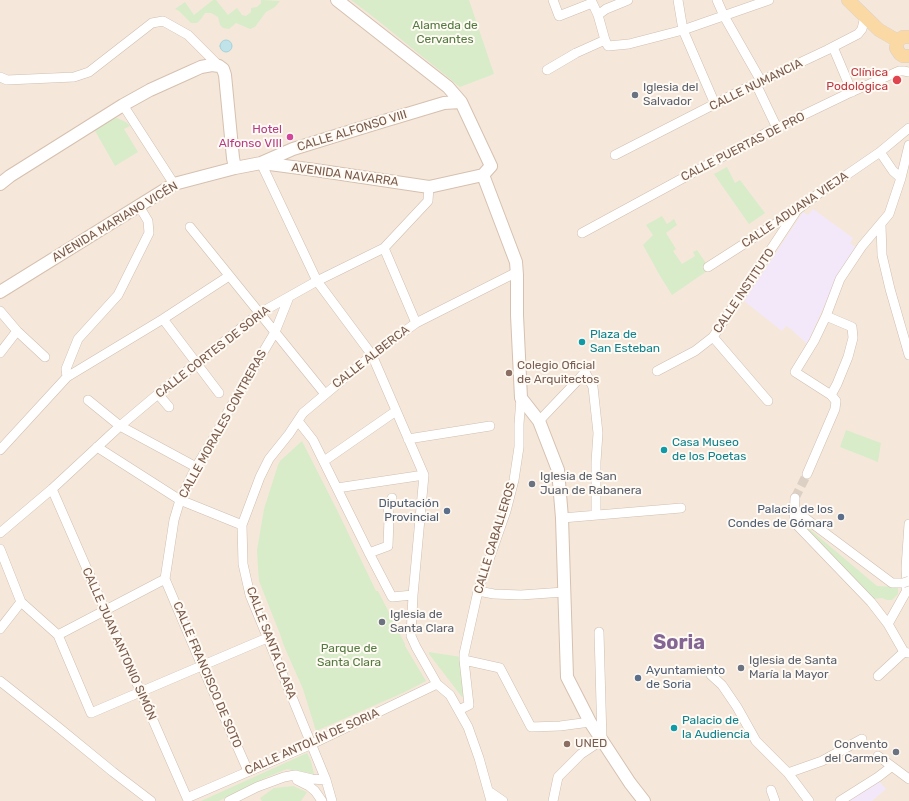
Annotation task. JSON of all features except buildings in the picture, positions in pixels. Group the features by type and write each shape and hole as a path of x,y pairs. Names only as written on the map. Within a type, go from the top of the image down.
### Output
{"main road":[{"path":"848,0 883,33 903,39"},
{"path":"903,39 896,45 898,52 903,56 909,56"}],"street":[{"path":"337,0 448,87 461,102 491,166 483,175 429,187"},
{"path":"554,0 559,16 591,1 598,15 607,43"},
{"path":"598,15 606,9 628,0"},
{"path":"678,0 683,30 715,104"},
{"path":"718,0 724,16 758,83 776,128"},
{"path":"547,70 576,53 607,43 628,44 683,30 769,0"},
{"name":"CALLE NUMANCIA","path":"615,155 858,34 862,29 864,16"},
{"path":"0,77 7,80 74,78 90,72 152,23 163,22 188,36 223,69 225,75 235,168"},
{"path":"830,49 852,92"},
{"path":"0,184 10,176 123,105 150,90 207,66 219,66"},
{"name":"CALLE PUERTAS DE PRO","path":"582,233 776,128 852,92 899,72 909,72"},
{"path":"444,103 448,87"},
{"name":"CALLE ALFONSO VIII","path":"261,163 293,149 444,103 461,102"},
{"path":"123,105 174,184"},
{"name":"CALLE ADUANA VIEJA","path":"708,267 797,210 822,191 880,152 909,128"},
{"path":"807,474 835,409 836,401 832,395 795,372 814,341 826,316 840,279 862,246 889,214 901,178 909,145"},
{"path":"880,152 893,171 901,178"},
{"path":"261,163 317,281 372,355 424,475 413,595 411,636 437,684 450,695 468,727 491,797 503,801"},
{"name":"AVENIDA MARIANO VICÉN","path":"0,292 174,184 235,168 261,163"},
{"name":"AVENIDA NAVARRA","path":"261,163 429,187"},
{"path":"483,175 516,267"},
{"name":"CALLE CORTES DE SORIA","path":"0,533 52,489 120,426 260,313 317,281 384,248 428,201 429,187"},
{"path":"67,377 66,369 78,339 118,295 149,233 148,221 139,206"},
{"name":"CALLE INSTITUTO","path":"657,371 695,351 713,337 797,210"},
{"path":"881,225 882,254 890,289 909,356"},
{"path":"190,227 325,394"},
{"path":"384,248 416,323"},
{"name":"CALLE ALBERCA","path":"298,421 303,413 325,394 372,355 416,323 516,267"},
{"name":"CALLE CABALLEROS","path":"459,710 469,705 464,654 478,591 506,511 514,480 519,447 521,398 516,315 516,267"},
{"path":"0,450 67,377 163,319 229,276"},
{"name":"CALLE MORALES CONTRERAS","path":"165,579 174,520 180,500 196,467 275,332 289,297"},
{"path":"0,311 17,331 45,357"},
{"path":"826,316 852,327 853,338 848,357 832,395"},
{"path":"163,319 220,393"},
{"path":"0,353 17,331"},
{"path":"713,337 768,401"},
{"path":"539,421 585,372 592,387 598,433 596,462 596,516"},
{"path":"158,394 169,407"},
{"path":"521,398 539,421 558,470 562,518 567,678 590,722 630,783 644,801"},
{"path":"88,400 120,426 196,467"},
{"path":"324,461 396,411"},
{"path":"298,421 313,440 392,597 413,595"},
{"name":"CALLE SANTA CLARA","path":"298,421 269,459 260,477 242,524 243,564 250,595 312,744 326,780 332,801"},
{"path":"408,439 490,426"},
{"path":"96,447 180,500 242,524"},
{"path":"337,488 424,475"},
{"name":"CALLE JUAN ANTONIO SIMÓN","path":"52,489 187,798"},
{"path":"369,553 388,546 388,508 392,498"},
{"path":"795,498 795,522 871,602 888,624 906,652 878,676"},
{"path":"562,518 682,508"},
{"path":"794,517 801,515 892,583 906,582"},
{"path":"888,624 906,592 909,524"},
{"path":"0,549 21,602 58,635 91,713 267,638"},
{"path":"58,635 165,579"},
{"name":"CALLE FRANCISCO DE SOTO","path":"165,579 248,771"},
{"path":"478,591 494,594 521,595 564,592"},
{"path":"0,629 21,602"},
{"path":"599,632 602,740"},
{"path":"464,660 500,668 531,727 560,726 590,722"},
{"path":"710,675 722,685 737,707 756,741 788,773 809,801"},
{"path":"0,681 151,801"},
{"name":"CALLE ANTOLÍN DE SORIA","path":"187,798 312,744 437,684"},
{"path":"788,773 822,761 862,739"},
{"path":"553,801 558,777 581,754 602,740"},
{"path":"878,756 909,780"},
{"path":"840,801 891,767"},
{"name":"CALLE ANTOLÍN DE SORIA","path":"229,801 284,777 294,775 326,780"},
{"name":"CALLE ANTOLÍN DE SORIA","path":"284,777 309,786 315,791 322,801"},
{"path":"771,790 775,801"}],"shaded area":[{"path":"0,0 909,0 909,801 0,801"},
{"path":"813,209 853,238 850,243 856,248 836,280 807,344 786,326 782,331 744,301 803,212 808,215"},
{"path":"878,780 886,789 872,801 846,801"}],"green space":[{"path":"213,0 216,0 228,15 237,8 242,15 246,16 251,12 251,8 257,7 261,3 261,0 280,1 275,7 266,12 255,27 250,29 236,23 229,29 223,28 220,25 218,17 211,13 205,13 197,23 191,23 175,9 185,2 194,15"},
{"name":"Alameda de Cervantes","path":"351,0 469,0 494,74 460,87"},
{"path":"117,118 126,122 130,126 124,129 138,152 115,166 94,129 111,119"},
{"path":"727,167 735,183 740,180 765,213 749,224 714,174"},
{"path":"662,216 667,224 674,219 677,225 666,233 676,249 673,251 682,264 695,256 693,252 697,250 710,269 672,295 643,245 653,235 646,225"},
{"path":"846,430 881,443 878,462 840,447"},
{"name":"Parque de Santa Clara","path":"302,441 376,591 378,591 405,646 426,681 405,692 316,731 303,689 284,646 259,581 257,550 264,509 278,465 280,461"},
{"path":"801,522 877,586 898,587 898,594 892,600 882,598 872,599 799,525"},
{"path":"429,652 461,657 464,697 462,697"},
{"path":"307,753 311,761 314,774 287,769 265,778 219,801 201,801"},
{"path":"293,786 307,792 301,801 262,801 260,798 274,788"}],"water":[{"path":"224,40 228,40 232,46 228,52 224,52 220,48 220,44"}],"tunnel":[{"path":"795,498 807,474"}],"place":[{"name":"Clínica Podológica","path":"897,80"},
{"name":"Iglesia del Salvador","path":"635,95"},
{"name":"Hotel Alfonso VIII","path":"290,137"},
{"name":"Plaza de San Esteban","path":"582,342"},
{"name":"Colegio Oficial de Arquitectos","path":"509,373"},
{"name":"Casa Museo de los Poetas","path":"664,450"},
{"name":"Iglesia de San Juan de Rabanera","path":"532,484"},
{"name":"Diputación Provincial","path":"447,511"},
{"name":"Palacio de los Condes de Gómara","path":"841,517"},
{"name":"Iglesia de Santa Clara","path":"382,622"},
{"name":"Iglesia de Santa María la Mayor","path":"741,668"},
{"name":"Ayuntamiento de Soria","path":"638,678"},
{"name":"Palacio de la Audiencia","path":"674,728"},
{"name":"UNED","path":"567,744"},
{"name":"Convento del Carmen","path":"896,752"}],"district":[{"name":"Soria","path":"679,643"}]}
